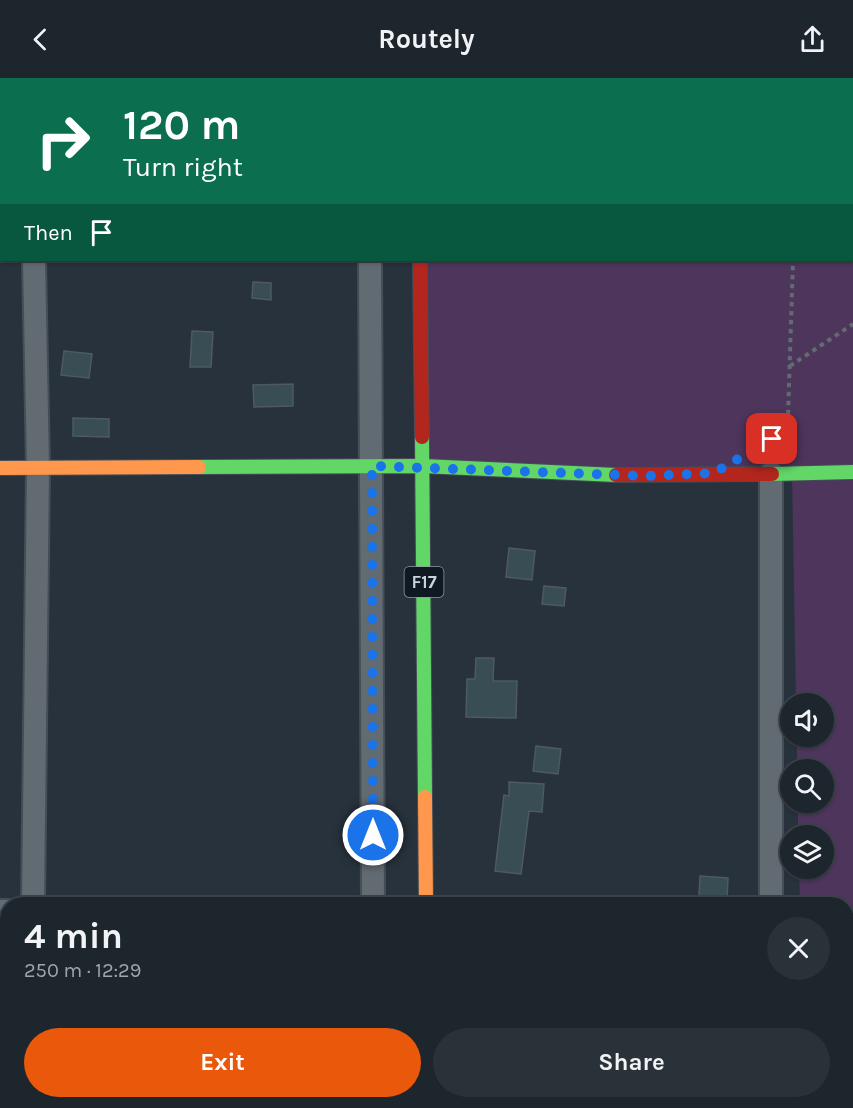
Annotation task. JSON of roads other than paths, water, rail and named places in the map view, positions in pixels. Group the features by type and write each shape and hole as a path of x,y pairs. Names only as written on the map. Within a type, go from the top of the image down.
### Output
{"main road":[{"name":"F17","path":"420,261 426,897"},
{"path":"0,468 423,466 648,476 853,472"}],"street":[{"path":"33,897 38,468 34,261"},
{"path":"369,261 373,897"},
{"path":"771,473 771,897"}]}
